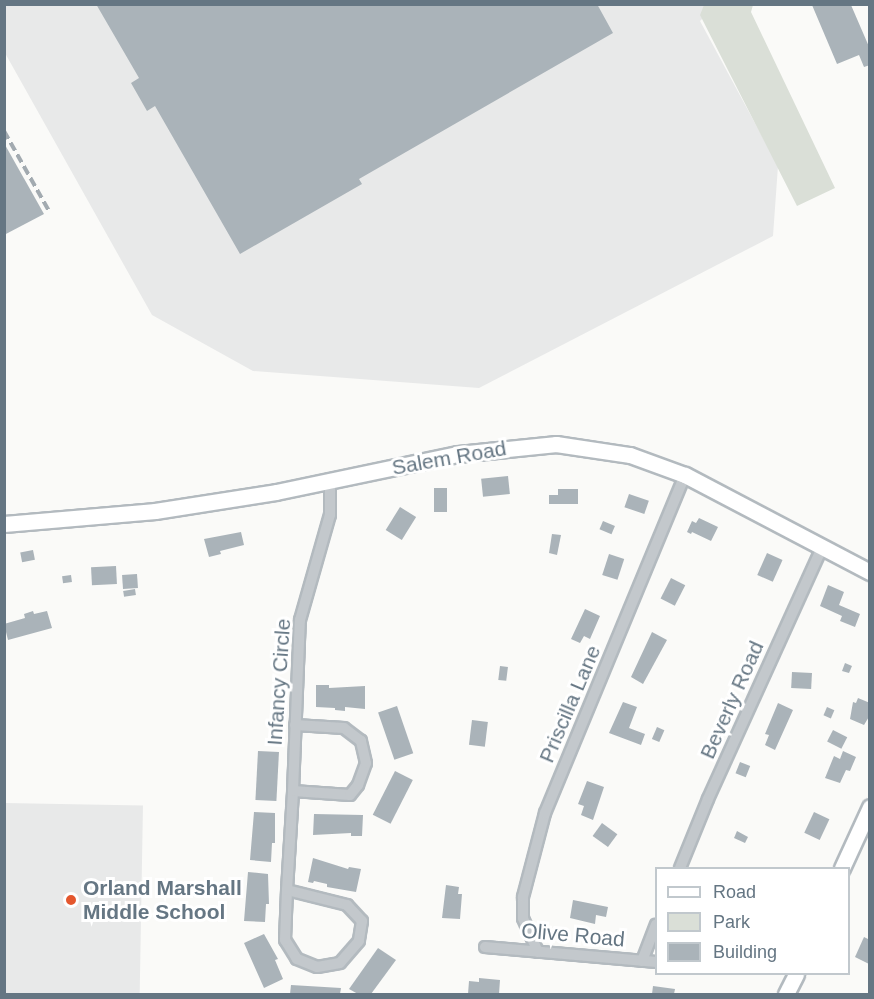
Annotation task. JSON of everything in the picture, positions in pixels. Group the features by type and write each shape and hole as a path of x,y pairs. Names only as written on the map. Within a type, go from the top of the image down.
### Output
{"main road":[{"name":"Salem Road","path":"4,524 155,510 276,492 458,454 556,444 630,455 685,475 870,572"},
{"path":"842,867 870,807"},
{"path":"786,994 791,975"}],"street":[{"name":"Priscilla Lane","path":"538,952 522,918 523,897 545,813 685,475"},
{"name":"Infancy Circle","path":"287,890 347,905 362,921 359,941 340,963 317,967 297,959 285,940 287,890 300,620 330,515 330,480"},
{"name":"Beverly Road","path":"680,867 822,548"},
{"path":"292,791 350,795 358,785 366,763 366,752 354,733 334,726 295,725"},
{"path":"642,961 655,930"},
{"name":"Olive Road","path":"485,947 655,962"}],"shaded area":[{"path":"4,5 717,5 700,21 778,166 773,236 479,388 253,371 152,315 5,53"},
{"name":"Orland Marshall Middle School","path":"5,803 143,805 140,994 4,994"}],"green space":[{"path":"704,5 753,5 751,12 835,188 797,206 700,15"}],"building":[{"path":"96,4 597,4 613,33 359,179 362,184 240,254 155,106 147,111 131,83 139,78"},
{"path":"812,5 851,5 870,49 870,65 864,67 859,55 837,64"},
{"path":"4,143 44,214 4,235"},
{"path":"508,476 510,494 483,497 481,479"},
{"path":"434,488 447,488 447,512 434,512"},
{"path":"558,489 578,489 578,504 549,504 549,495 558,495"},
{"path":"629,494 649,501 644,514 624,507"},
{"path":"400,507 416,517 402,540 386,530"},
{"path":"699,518 718,527 711,541 687,532 692,521 696,523"},
{"path":"603,521 615,526 611,534 599,529"},
{"path":"241,532 244,545 220,551 221,554 209,557 204,539"},
{"path":"552,534 561,535 557,555 549,553"},
{"path":"33,550 35,560 22,562 20,552"},
{"path":"767,553 783,560 773,582 757,575"},
{"path":"609,554 624,559 617,580 602,575"},
{"path":"116,566 117,584 92,585 91,567"},
{"path":"137,574 138,588 123,589 122,575"},
{"path":"71,575 72,582 63,583 62,576"},
{"path":"671,578 685,585 675,606 661,598"},
{"path":"828,585 844,592 839,605 860,614 855,627 840,621 842,616 820,606"},
{"path":"135,589 136,595 124,597 123,591"},
{"path":"585,609 600,616 590,639 584,636 580,643 571,639"},
{"path":"33,611 34,614 47,611 52,628 8,640 4,624 25,618 24,614"},
{"path":"652,632 667,640 643,684 631,677"},
{"path":"845,663 852,666 849,673 842,671"},
{"path":"500,666 508,667 506,681 498,680"},
{"path":"792,672 812,673 811,689 791,688"},
{"path":"316,685 329,685 329,688 365,686 365,709 345,707 345,711 316,707"},
{"path":"858,698 870,703 870,715 864,725 850,719 853,702 856,703"},
{"path":"623,702 637,707 629,728 645,734 641,745 609,733"},
{"path":"778,703 793,710 775,750 765,745 769,735 765,734"},
{"path":"397,706 413,753 394,760 378,713"},
{"path":"827,707 834,710 831,718 823,715"},
{"path":"472,720 488,722 485,747 469,745"},
{"path":"657,727 664,730 659,742 652,739"},
{"path":"833,730 847,737 841,749 827,742"},
{"path":"258,751 279,752 276,801 255,800"},
{"path":"843,751 856,757 850,771 846,770 840,783 825,778 834,756 840,759"},
{"path":"740,762 750,766 746,777 736,773"},
{"path":"395,771 413,780 391,824 373,815"},
{"path":"587,781 604,787 593,820 581,815 584,806 578,804"},
{"path":"254,812 275,813 275,843 272,843 271,862 250,860"},
{"path":"814,812 829,819 820,840 804,833"},
{"path":"314,814 363,815 362,836 351,836 351,833 313,835"},
{"path":"602,823 617,834 608,847 593,836"},
{"path":"737,831 748,837 745,843 734,838"},
{"path":"313,858 348,869 349,867 361,869 356,892 327,887 327,884 314,881 313,883 308,882"},
{"path":"248,872 268,874 269,904 266,904 265,922 244,921"},
{"path":"446,885 459,887 458,894 462,894 460,919 442,918"},
{"path":"573,900 608,907 606,917 596,915 595,924 570,918"},
{"path":"264,934 278,959 275,960 283,979 264,988 244,943"},
{"path":"864,937 870,940 869,964 855,957"},
{"path":"378,948 396,960 371,994 358,994 349,989"},
{"path":"479,978 500,980 499,994 468,994 469,981 479,982"},
{"path":"291,985 341,988 340,994 290,994"},
{"path":"653,986 675,989 674,994 652,994"}],"railway":[{"path":"4,131 49,211"}],"place":[{"name":"Orland Marshall Middle School","path":"71,900"}]}
